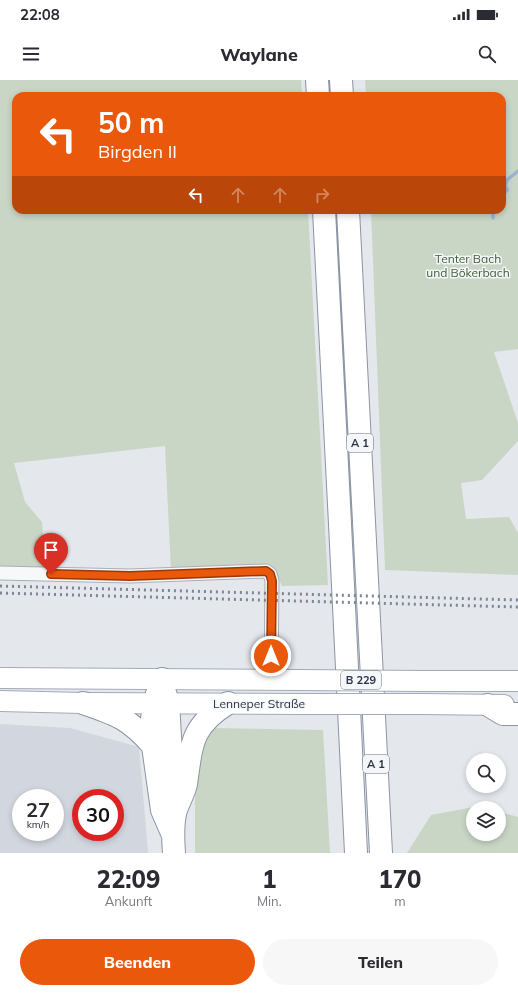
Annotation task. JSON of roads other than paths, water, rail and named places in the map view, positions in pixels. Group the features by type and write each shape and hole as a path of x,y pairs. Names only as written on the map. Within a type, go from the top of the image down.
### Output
{"highway":[{"path":"317,80 318,92"},
{"path":"341,80 342,92"},
{"name":"A 1","path":"324,214 338,460 346,676 356,853"},
{"name":"A 1","path":"348,214 381,853"},
{"path":"162,680 161,703 173,785 180,803"},
{"path":"83,703 115,714 130,722 153,746"},
{"path":"161,703 152,719 153,746 162,810 174,844"},
{"path":"174,844 176,809 180,803 186,784 188,761 195,736 205,720 228,704"},
{"path":"488,705 503,714 518,714"}],"main road":[{"name":"Lenneper Straße","path":"0,678 518,681"},
{"name":"Lenneper Straße","path":"0,701 83,703 518,705"}],"street":[{"path":"0,573 130,576 266,571 270,574 272,581 272,680"}],"waterway":[{"path":"506,182 518,171"},
{"path":"506,188 506,191"}],"railway":[{"path":"0,586 518,600"},
{"path":"0,593 518,607"}],"park label":[{"name":"Tenter Bach und Bökerbach","path":"468,266"}]}
